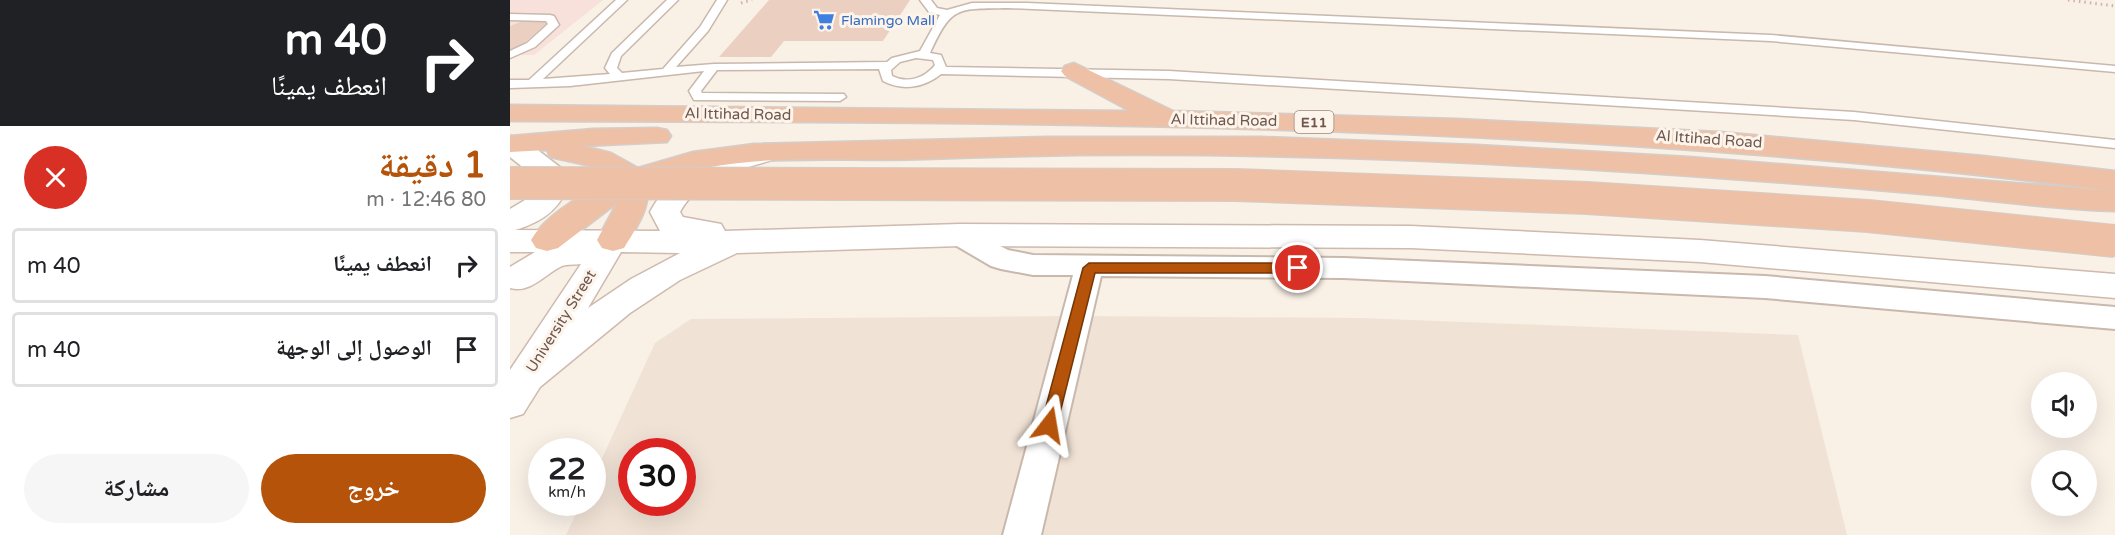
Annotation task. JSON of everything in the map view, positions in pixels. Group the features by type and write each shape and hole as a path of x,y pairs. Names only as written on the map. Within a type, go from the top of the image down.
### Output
{"highway":[{"path":"1074,71 1167,119"},
{"name":"Al Ittihad Road","path":"510,113 1167,119 1532,128 1669,135 1918,156 2115,181"},
{"path":"511,144 593,137 723,136 913,138 964,148"},
{"path":"511,144 592,156 610,161 625,170 631,181 633,204 625,224 614,240"},
{"path":"548,240 594,202 631,181 693,161 765,153 1063,144 1313,148 1529,157 1875,180 2044,197 2115,201"},
{"path":"510,183 1236,185 1753,208 1868,216 2115,241"}],"main road":[{"path":"510,221 526,215 547,202 554,189 555,178 511,144"},
{"path":"765,153 709,171 686,183 671,197 665,212 672,224 706,232 814,232 852,237"},
{"path":"510,241 741,242 960,235 1411,237 1554,242 1700,251 2115,286"},
{"path":"514,283 548,240"},
{"name":"University Street","path":"517,391 614,240"},
{"path":"517,391 644,284 710,252 741,242"},
{"path":"514,283 543,261 572,252 582,254 590,276"}],"street":[{"path":"960,235 988,253 1016,263 1089,268 1344,268 1742,286 2115,318"},
{"path":"1022,535 1089,268"}],"lane":[{"path":"531,84 622,0"},
{"path":"619,77 611,68 616,56 673,0"},
{"path":"667,71 704,29 722,0"},
{"path":"925,0 933,10 948,13"},
{"path":"924,54 941,19 948,13 968,7 1074,8 1771,38 2115,69"},
{"path":"510,17 550,18 554,25 531,45 510,55"},
{"path":"939,70 940,61 924,54 905,56 885,69 886,78 900,83 918,82 939,70 1074,71 1854,116 2115,144"},
{"path":"510,84 714,68 889,65"},
{"path":"714,68 695,91 698,97 840,97"}],"path":[{"path":"2068,0 2115,6"}],"shaded area":[{"path":"510,0 603,0 534,55 510,55"},
{"path":"1077,316 1360,318 1798,335 1847,535 566,535 575,516 606,516 606,450 655,343 691,319"}],"building":[{"name":"Flamingo Mall","path":"769,0 910,0 883,41 784,41 771,57 719,57"},
{"path":"528,19 548,22 515,51 510,51 510,26"}],"place":[{"name":"Flamingo Mall","path":"824,20"}],"route":[{"path":"1049,425 1089,268 1298,268"}]}
